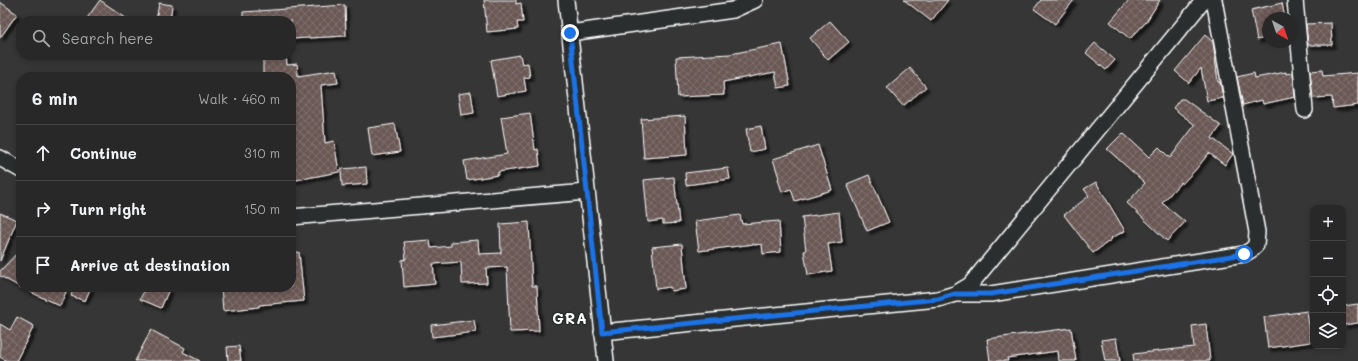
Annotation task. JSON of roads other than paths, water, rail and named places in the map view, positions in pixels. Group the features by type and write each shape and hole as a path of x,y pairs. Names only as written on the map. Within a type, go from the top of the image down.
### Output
{"street":[{"path":"566,0 606,361"},
{"path":"570,33 733,10 755,0"},
{"path":"602,332 938,299 955,294 970,285 1204,0"},
{"path":"955,294 991,294 1244,254 1256,245 1257,232 1214,0"},
{"path":"1295,0 1305,110"},
{"path":"0,158 16,167"},
{"path":"296,218 587,192"}],"district":[{"name":"GRA","path":"570,319"}]}
